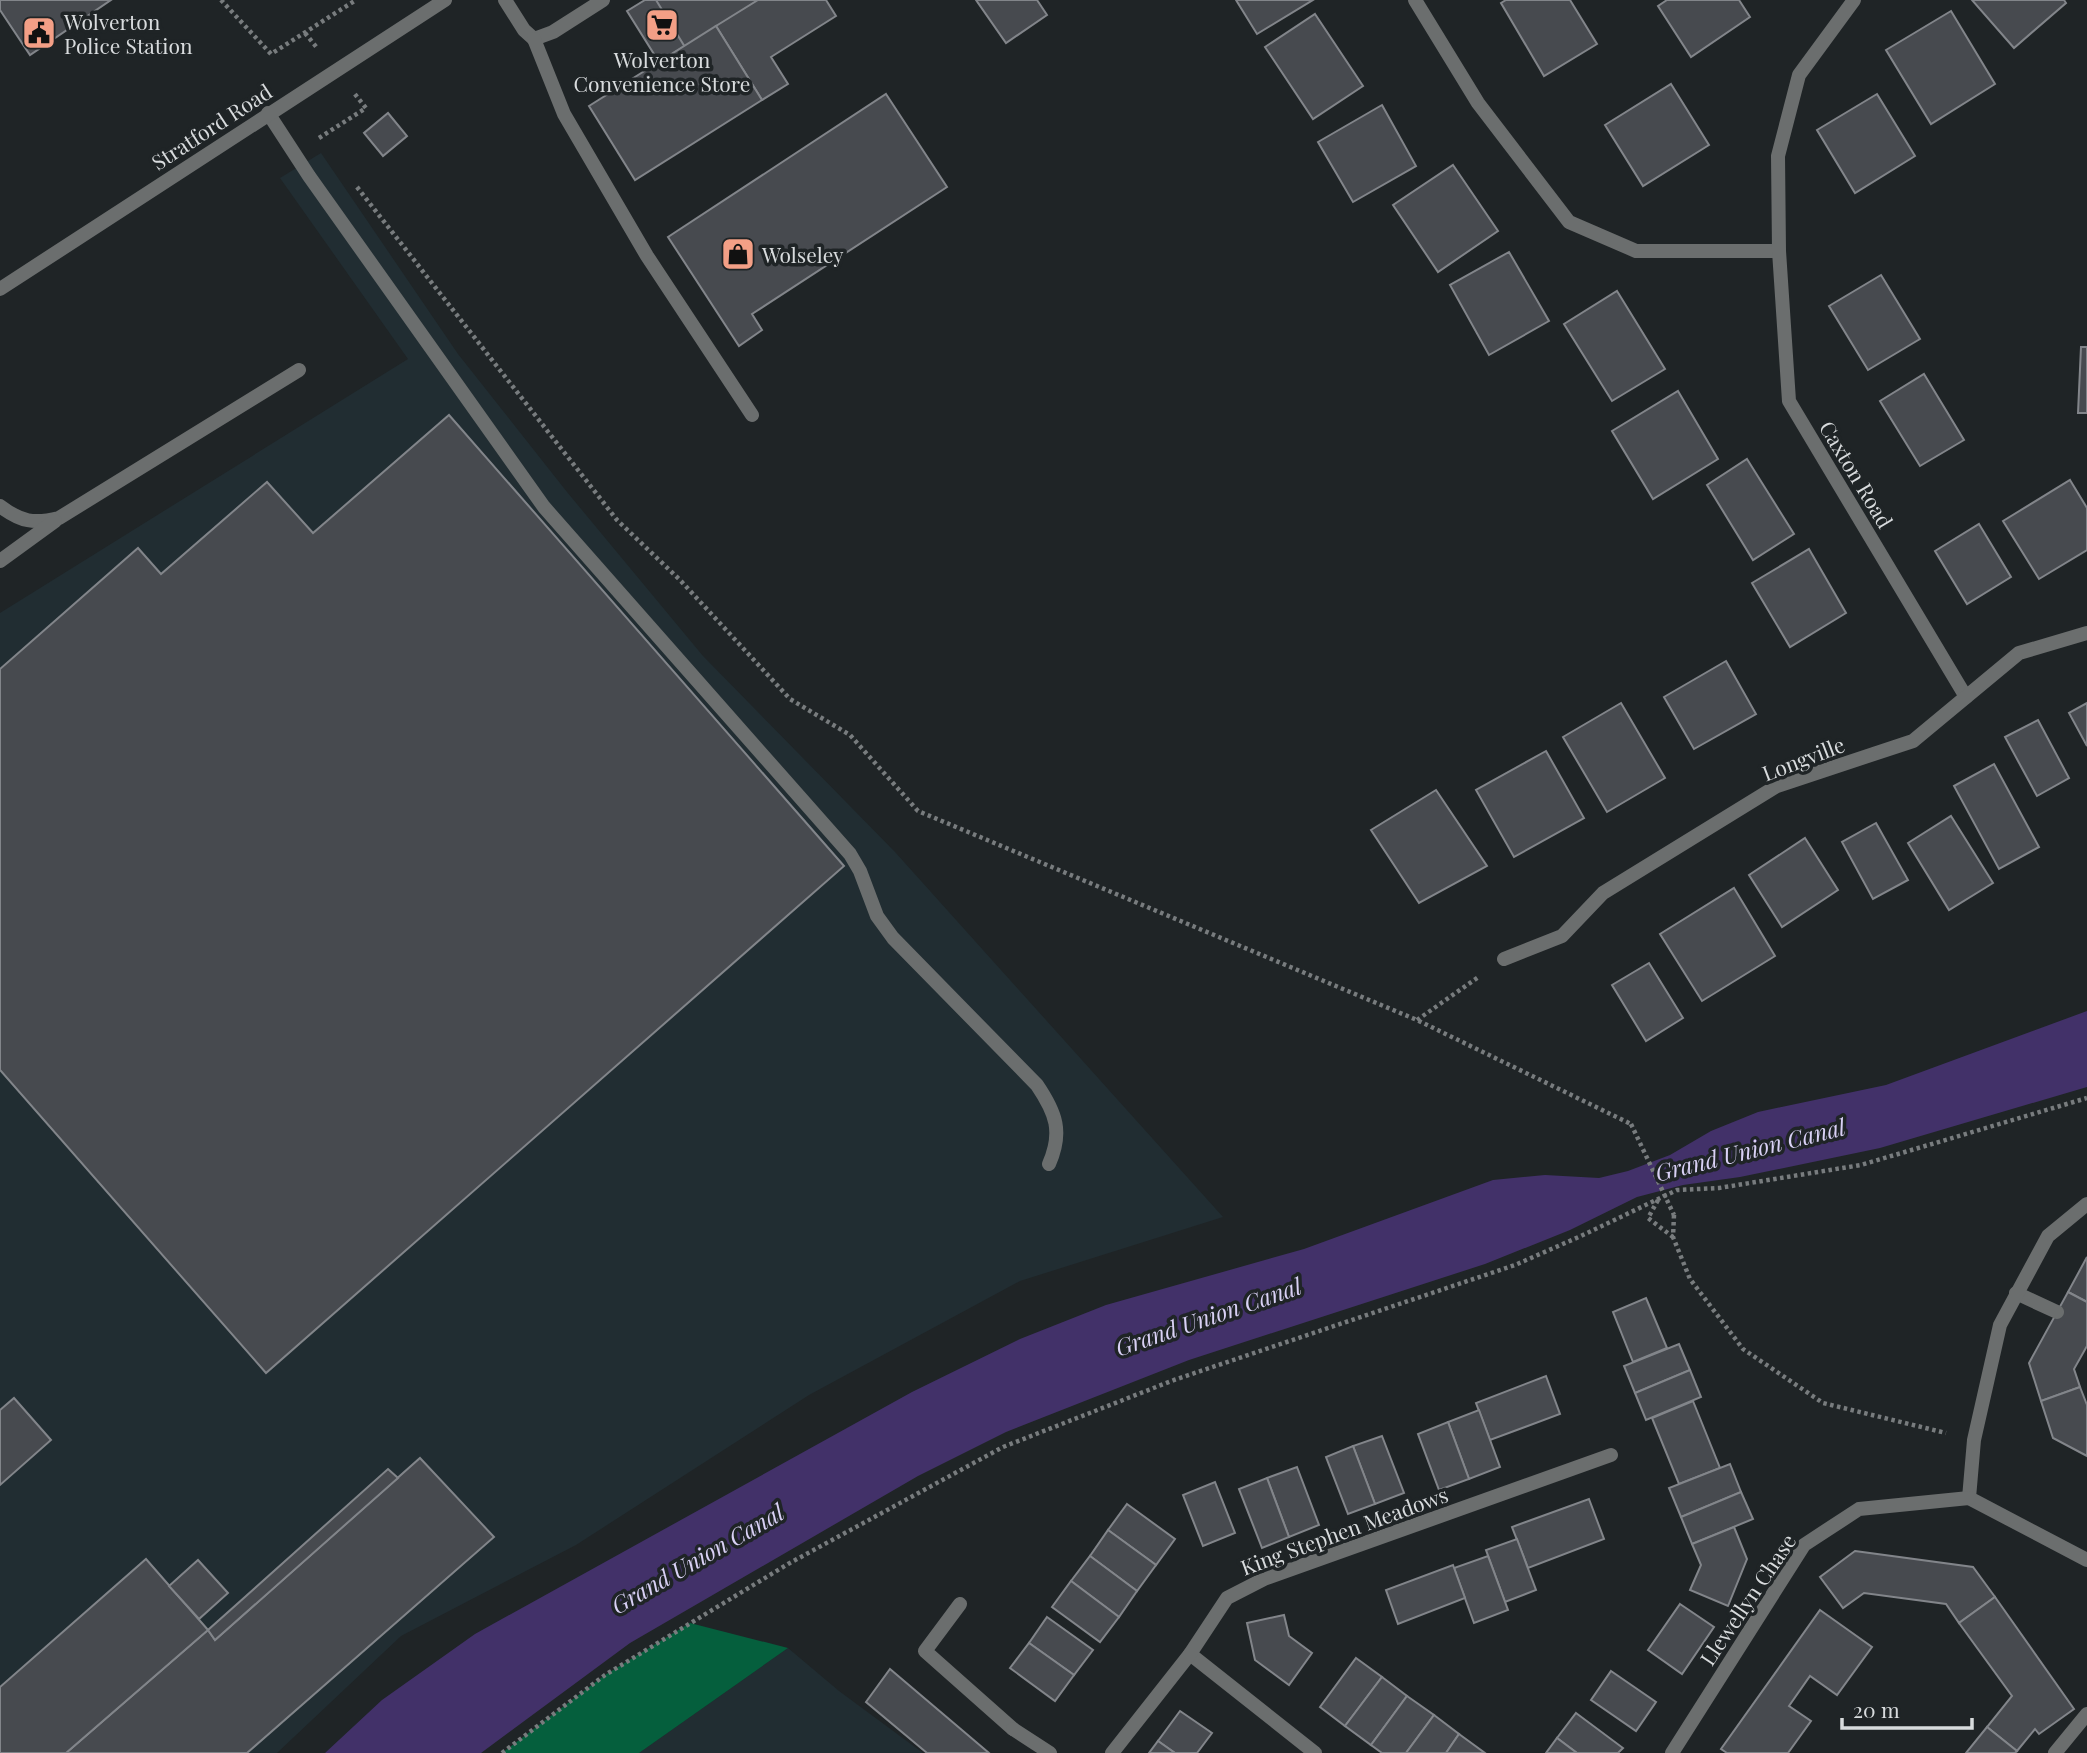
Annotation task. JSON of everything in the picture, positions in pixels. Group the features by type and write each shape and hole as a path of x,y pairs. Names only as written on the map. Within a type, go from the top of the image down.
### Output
{"street":[{"name":"Stratford Road","path":"0,289 445,0"},
{"path":"505,0 524,30 534,39 564,114 647,256 752,415"},
{"path":"534,39 553,32 603,0"},
{"path":"1415,0 1478,103 1569,222 1636,251 1779,251"},
{"name":"Caxton Road","path":"1854,0 1799,75 1778,156 1779,251 1788,401 1966,697"},
{"path":"268,113 309,176 544,507 850,854 860,871 877,916 893,938 1037,1085 1048,1102 1057,1127 1056,1148 1049,1164"},
{"path":"0,561 59,518 299,370"},
{"path":"0,506 15,517 28,521 59,518"},
{"name":"Longville","path":"1504,959 1562,936 1603,893 1777,786 1913,741 2019,653 2087,633"},
{"path":"2087,1204 2048,1236 2000,1325 1974,1440 1969,1499 2087,1560"},
{"path":"2017,1293 2057,1312"},
{"name":"King Stephen Meadows","path":"1112,1753 1190,1654 1227,1598 1264,1580 1611,1455"},
{"name":"Llewellyn Chase","path":"1672,1753 1804,1545 1859,1508 1969,1499"},
{"path":"960,1604 925,1651 1013,1729 1050,1753"},
{"path":"1190,1654 1315,1753"},
{"path":"2056,1753 2087,1714"}],"path":[{"path":"221,0 271,54 356,0"},
{"path":"305,33 366,108 318,138 327,149"},
{"path":"353,181 617,520 680,580 790,699 850,735 918,811 1417,1020 1631,1124 1674,1215 1673,1237 1690,1279 1743,1349 1823,1403 1974,1440"},
{"path":"1417,1020 1504,959"},
{"path":"502,1753 605,1675 788,1564 1003,1447 1174,1380 1515,1265 1677,1190 1719,1188 1861,1165 2087,1098"},
{"path":"1658,1199 1648,1218 1673,1237"}],"shaded area":[{"path":"321,153 458,354 567,492 703,656 895,852 1223,1217 1020,1281 809,1395 576,1545 401,1636 277,1753 0,1753 0,613 408,359 280,178"},
{"path":"788,1648 839,1691 923,1753 639,1753"}],"green space":[{"path":"690,1623 788,1648 639,1753 502,1753 605,1675"}],"water":[{"name":"Grand Union Canal","path":"2087,1011 2087,1087 1880,1148 1740,1177 1683,1185 1637,1197 1570,1230 1485,1264 1189,1360 1006,1432 918,1476 630,1643 481,1753 325,1753 382,1700 475,1634 912,1392 1020,1339 1106,1305 1304,1249 1493,1180 1545,1175 1599,1178 1628,1171 1670,1155 1711,1131 1758,1112 1886,1085"}],"building":[{"name":"Wolverton Police Station","path":"0,0 111,0 30,55 0,10"},
{"name":"Wolverton Convenience Store","path":"645,0 671,0 696,39 659,62 627,11"},
{"path":"656,0 759,0 685,47"},
{"path":"758,0 826,0 836,16 771,57 788,84 762,100 716,26"},
{"path":"976,0 1037,0 1047,15 1006,43"},
{"path":"1236,0 1313,0 1257,34"},
{"path":"1506,0 1570,0 1597,44 1544,76 1501,3"},
{"path":"1667,0 1739,0 1750,17 1691,57 1658,6"},
{"path":"1972,0 2064,0 2066,3 2014,48"},
{"path":"1951,11 1995,84 1931,124 1886,50"},
{"path":"1315,14 1363,86 1313,119 1265,47"},
{"path":"716,26 762,100 635,180 589,106"},
{"path":"1671,84 1709,145 1643,186 1605,125"},
{"path":"886,94 947,187 752,314 762,330 739,346 668,237"},
{"path":"1877,94 1915,156 1855,193 1817,130"},
{"path":"1382,105 1416,166 1353,202 1318,142"},
{"path":"388,113 407,136 383,156 364,133"},
{"path":"1453,165 1498,231 1438,272 1393,205"},
{"path":"1509,252 1549,321 1489,355 1450,285"},
{"path":"1881,275 1920,339 1868,370 1829,306"},
{"path":"1617,291 1665,369 1612,401 1564,324"},
{"path":"2081,347 2087,347 2087,413 2078,413"},
{"path":"1924,374 1964,440 1920,466 1880,401"},
{"path":"1678,391 1718,459 1653,499 1612,431"},
{"path":"449,415 844,866 266,1373 0,1070 0,669 138,548 161,574 267,482 313,533"},
{"path":"1747,459 1794,534 1753,560 1707,485"},
{"path":"2070,480 2087,508 2087,550 2039,579 2003,521"},
{"path":"1979,524 2011,577 1967,604 1935,551"},
{"path":"1809,549 1846,613 1790,647 1752,583"},
{"path":"1726,661 1756,714 1694,749 1664,697"},
{"path":"1621,703 1665,778 1607,812 1563,737"},
{"path":"2087,703 2087,746 2069,713"},
{"path":"2038,720 2069,778 2037,796 2005,737"},
{"path":"1546,751 1584,818 1514,857 1476,790"},
{"path":"1994,764 2039,847 1999,869 1954,786"},
{"path":"1436,790 1487,866 1419,903 1371,830"},
{"path":"1951,816 1993,883 1949,910 1908,843"},
{"path":"1876,823 1908,880 1873,899 1842,842"},
{"path":"1805,838 1838,890 1782,927 1749,875"},
{"path":"1734,888 1775,956 1702,1001 1660,934"},
{"path":"1649,963 1683,1018 1646,1041 1612,985"},
{"path":"2087,1257 2087,1302 2068,1292"},
{"path":"2068,1292 2087,1302 2087,1346 2074,1369 2080,1387 2041,1401 2029,1363"},
{"path":"1646,1298 1667,1348 1633,1362 1613,1312"},
{"path":"1679,1344 1690,1370 1635,1393 1624,1366"},
{"path":"1690,1370 1701,1397 1646,1420 1635,1393"},
{"path":"1546,1376 1560,1414 1490,1440 1476,1403"},
{"path":"2080,1387 2087,1405 2087,1456 2053,1438 2041,1401"},
{"path":"14,1398 51,1440 0,1485 0,1410"},
{"path":"1693,1401 1720,1468 1679,1484 1652,1418"},
{"path":"1479,1410 1500,1467 1469,1479 1448,1422"},
{"path":"1448,1422 1469,1479 1439,1490 1418,1434"},
{"path":"1382,1436 1404,1493 1375,1504 1353,1446"},
{"path":"1353,1446 1375,1504 1348,1514 1326,1457"},
{"path":"420,1458 494,1537 247,1753 66,1753 208,1630 215,1640"},
{"path":"1730,1464 1741,1492 1681,1517 1669,1488"},
{"path":"1297,1467 1319,1525 1289,1537 1267,1478"},
{"path":"388,1469 398,1478 215,1640 208,1630"},
{"path":"1267,1478 1289,1537 1262,1548 1239,1489"},
{"path":"1215,1482 1235,1533 1203,1546 1183,1495"},
{"path":"1741,1492 1753,1519 1692,1544 1681,1517"},
{"path":"1589,1499 1604,1539 1528,1568 1512,1527"},
{"path":"1127,1504 1175,1539 1156,1565 1108,1530"},
{"path":"1734,1527 1747,1559 1728,1606 1690,1590 1701,1565 1692,1544"},
{"path":"1108,1530 1156,1565 1137,1591 1090,1556"},
{"path":"1517,1539 1536,1590 1505,1602 1486,1550"},
{"path":"1855,1551 1973,1567 1995,1597 1959,1623 1946,1604 1864,1593 1843,1608 1820,1577"},
{"path":"1090,1556 1137,1591 1119,1617 1071,1581"},
{"path":"1488,1556 1508,1610 1474,1623 1454,1568"},
{"path":"146,1559 208,1630 66,1753 0,1753 0,1687"},
{"path":"198,1560 228,1593 199,1619 169,1586"},
{"path":"1453,1565 1465,1598 1398,1624 1386,1590"},
{"path":"1071,1581 1119,1617 1100,1642 1052,1607"},
{"path":"1995,1597 2074,1709 2039,1734 2035,1729 2017,1751 1987,1727 2012,1696 1959,1623"},
{"path":"1680,1604 1714,1627 1682,1674 1648,1650"},
{"path":"1820,1610 1872,1647 1837,1695 1810,1676 1789,1706 1811,1721 1788,1753 1727,1753 1721,1749"},
{"path":"1284,1615 1289,1636 1312,1653 1289,1685 1255,1660 1247,1623"},
{"path":"1047,1617 1093,1650 1074,1675 1029,1643"},
{"path":"1029,1643 1074,1675 1055,1701 1010,1668"},
{"path":"1356,1658 1382,1677 1345,1726 1320,1707"},
{"path":"890,1669 989,1753 927,1753 866,1702"},
{"path":"1611,1671 1656,1702 1636,1731 1591,1700"},
{"path":"1382,1677 1407,1696 1371,1745 1345,1726"},
{"path":"1407,1696 1434,1715 1406,1753 1382,1753 1371,1745"},
{"path":"1180,1711 1212,1733 1197,1753 1175,1753 1158,1741"},
{"path":"1576,1713 1623,1748 1618,1753 1577,1753 1557,1738"},
{"path":"1434,1715 1459,1734 1446,1753 1406,1753"},
{"path":"1987,1727 2017,1751 1966,1753"},
{"path":"1459,1734 1485,1753 1446,1753"},
{"path":"1557,1738 1577,1753 1546,1753"},
{"path":"1158,1741 1175,1753 1149,1753"}],"place":[{"name":"Wolverton Convenience Store","path":"662,25"},
{"name":"Wolverton Police Station","path":"39,33"},
{"name":"Wolseley","path":"738,254"}]}
